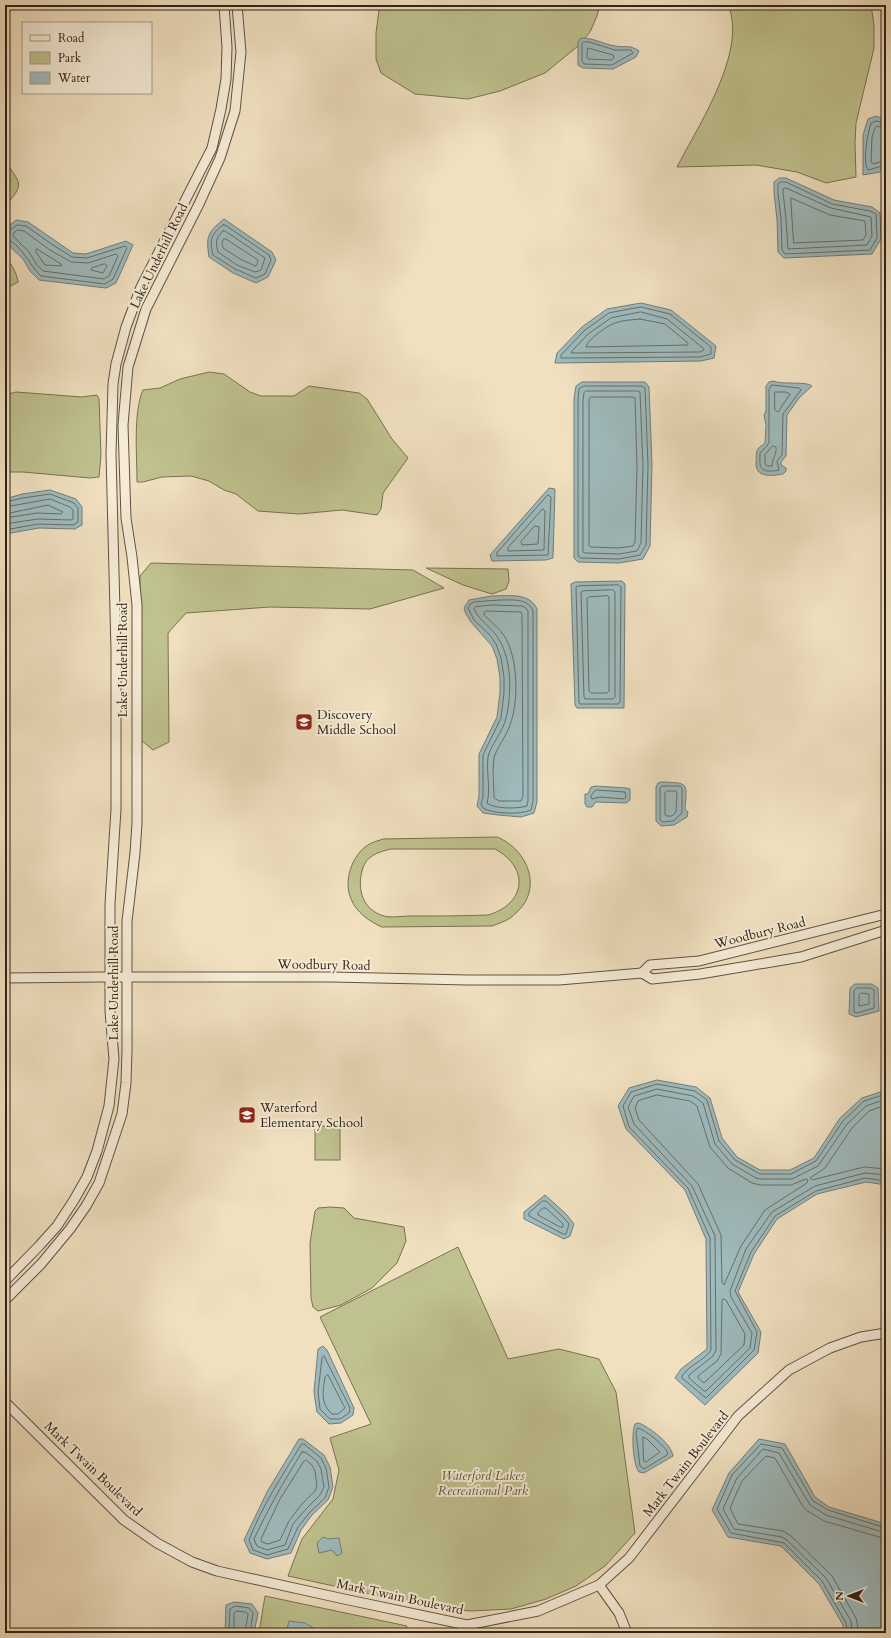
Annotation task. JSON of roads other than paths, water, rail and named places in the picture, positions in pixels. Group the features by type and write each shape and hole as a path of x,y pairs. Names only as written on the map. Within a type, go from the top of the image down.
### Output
{"street":[{"name":"Lake Underhill Road","path":"5,1281 39,1246 64,1216 87,1177 97,1151 109,1106 114,1065 110,1017 110,904 116,809 116,650 111,454 113,384 116,364 126,327 141,287 212,148 222,109 226,79 227,48 224,5"},
{"name":"Lake Underhill Road","path":"5,1300 40,1264 70,1229 99,1183 122,1114 126,1083 127,921 137,823 137,604 126,518 123,425 128,367 146,309 199,204 220,158 235,111 241,52 237,5"},
{"name":"Woodbury Road","path":"642,973 650,965 699,961 886,914"},
{"name":"Woodbury Road","path":"5,978 127,977 552,980 642,973 652,979 700,974 801,957 886,930"},
{"name":"Mark Twain Boulevard","path":"5,1402 124,1520 157,1543 192,1562 217,1571 344,1600 467,1625 538,1611 599,1585 629,1558 738,1416 789,1370 830,1348 861,1337 886,1333"},
{"path":"599,1585 620,1613 627,1633"}],"water":[{"path":"581,38 615,46 630,47 639,51 636,57 613,69 583,68 578,65 578,42"},
{"path":"876,116 886,120 886,169 880,172 863,175 863,135 868,119"},
{"path":"779,178 786,178 834,200 872,207 880,213 881,239 872,254 784,258 778,252 777,219 774,193 774,182"},
{"path":"224,219 272,252 276,260 268,277 256,283 233,273 209,257 209,235"},
{"path":"16,220 28,222 73,253 86,254 126,241 133,245 116,283 106,288 39,280 30,271 23,259 6,243 5,229"},
{"path":"641,303 671,310 716,346 714,358 701,361 555,363 557,353 582,327 607,309"},
{"path":"773,381 812,386 799,398 787,415 786,456 781,462 781,465 786,468 786,471 783,474 765,475 758,471 756,467 756,454 759,448 765,443 766,425 764,415 766,411 766,386 769,382"},
{"path":"582,382 645,382 649,387 652,465 650,546 643,559 619,563 578,562 574,558 574,399 576,386"},
{"path":"549,488 555,489 553,558 546,560 492,561 490,555"},
{"path":"50,490 76,499 82,507 82,525 75,529 39,528 5,534 5,499 22,494"},
{"path":"622,581 625,584 624,708 577,708 575,705 571,584 575,582"},
{"path":"491,596 524,597 534,604 537,609 537,802 534,813 521,817 483,813 477,806 479,797 479,754 497,717 500,677 497,659 492,646 471,622 464,608 469,600"},
{"path":"658,783 681,784 686,789 685,809 688,812 687,817 674,825 661,826 656,821 656,787"},
{"path":"596,786 630,789 630,800 626,803 596,802 592,807 587,807 585,804 585,794 588,794 591,787"},
{"path":"855,984 872,984 878,988 879,1011 856,1017 849,1014 850,988"},
{"path":"657,1080 696,1087 710,1098 722,1138 737,1157 760,1170 790,1170 814,1158 840,1118 862,1098 886,1090 886,1185 866,1182 817,1194 777,1219 754,1254 738,1292 761,1332 758,1353 705,1405 675,1378 681,1369 707,1349 706,1239 685,1190 626,1129 618,1106 629,1088"},
{"path":"545,1195 566,1214 574,1224 570,1236 564,1239 524,1219 524,1212"},
{"path":"323,1346 327,1350 354,1408 353,1415 341,1423 329,1424 317,1412 314,1392 318,1349"},
{"path":"639,1423 649,1428 664,1441 673,1456 644,1473 639,1472 637,1468 633,1449 634,1428 635,1424"},
{"path":"299,1439 303,1439 324,1455 330,1467 333,1487 328,1500 312,1515 301,1530 291,1553 267,1559 250,1553 244,1540 267,1492"},
{"path":"759,1439 785,1444 815,1497 829,1507 886,1524 886,1633 844,1633 843,1625 819,1584 781,1546 728,1537 712,1510 729,1473"},
{"path":"323,1537 328,1539 339,1538 342,1553 337,1556 332,1550 319,1553 317,1543"},
{"path":"234,1602 252,1604 258,1613 254,1633 225,1633 226,1605"},
{"path":"289,1621 305,1623 322,1633 286,1633"}],"place":[{"name":"Discovery Middle School","path":"304,722"},
{"name":"Waterford Elementary School","path":"247,1115"}],"park label":[{"name":"Waterford Lakes Recreational Park","path":"483,1484"}]}
